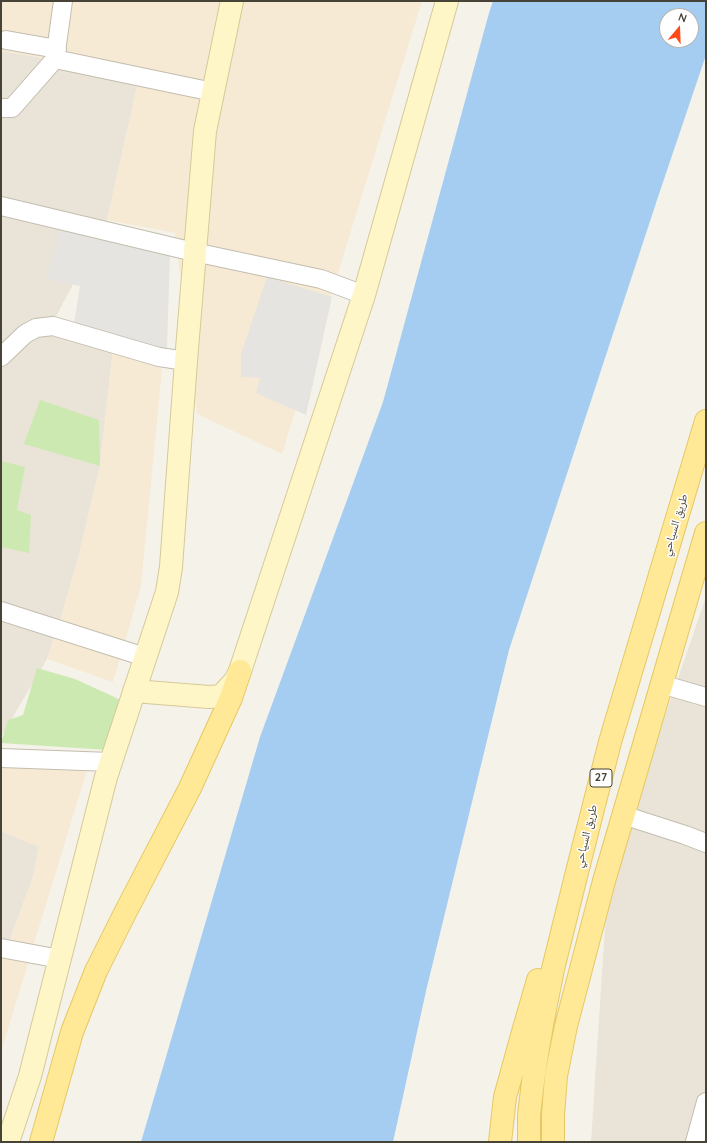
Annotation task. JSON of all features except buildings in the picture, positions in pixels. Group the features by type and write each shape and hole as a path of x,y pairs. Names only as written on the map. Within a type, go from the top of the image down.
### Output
{"main road":[{"name":"طريق السياحي","path":"529,1142 529,1115 542,1025 577,872 610,742 706,421"},
{"path":"552,1142 556,1076 566,1026 604,881 706,533"},
{"path":"41,1142 72,1032 96,971 190,788 231,698 240,671"},
{"path":"631,674 662,684"},
{"path":"500,1142 505,1097 522,1032 610,742"}],"street":[{"path":"1,108 12,108 56,54 63,1"},
{"path":"6,1138 30,1076 106,777 167,592 171,567 194,252 205,131 232,1"},
{"path":"134,691 221,696 235,681 240,671 364,295 447,1"},
{"path":"6,40 56,54 213,92"},
{"path":"1,206 194,252 321,279 364,295"},
{"path":"1,357 25,334 36,328 53,326 159,357 186,361"},
{"path":"1,611 145,657"},
{"path":"662,684 706,697"},
{"path":"1,758 111,762"},
{"path":"623,815 706,843"},
{"path":"1,948 60,959"},
{"path":"695,1142 706,1102"}],"shaded area":[{"path":"1,1 422,1 282,454 197,414 175,233 107,220 140,74 1,51"},
{"path":"1,51 140,74 107,220 52,324 113,349 100,466 78,559 47,659 1,737"},
{"path":"60,230 170,252 167,349 74,323 80,286 46,279"},
{"path":"267,277 332,297 306,415 256,393 260,378 241,377 241,354"},
{"path":"113,349 162,369 141,586 113,682 47,659 78,559 100,466"},
{"path":"706,597 706,1142 591,1142 608,881"},
{"path":"1,763 87,770 1,1052 1,946 7,947 33,877 39,847 1,831"},
{"path":"1,831 39,847 33,877 7,947 1,946"}],"green space":[{"path":"40,400 99,420 100,466 24,444"},
{"path":"1,461 25,467 17,510 31,515 29,553 1,547"},
{"path":"37,668 75,679 123,701 108,750 1,743 8,720 23,715"}],"water":[{"path":"493,1 706,1 706,55 509,650 426,991 393,1142 141,1142 260,737 383,402"}]}
